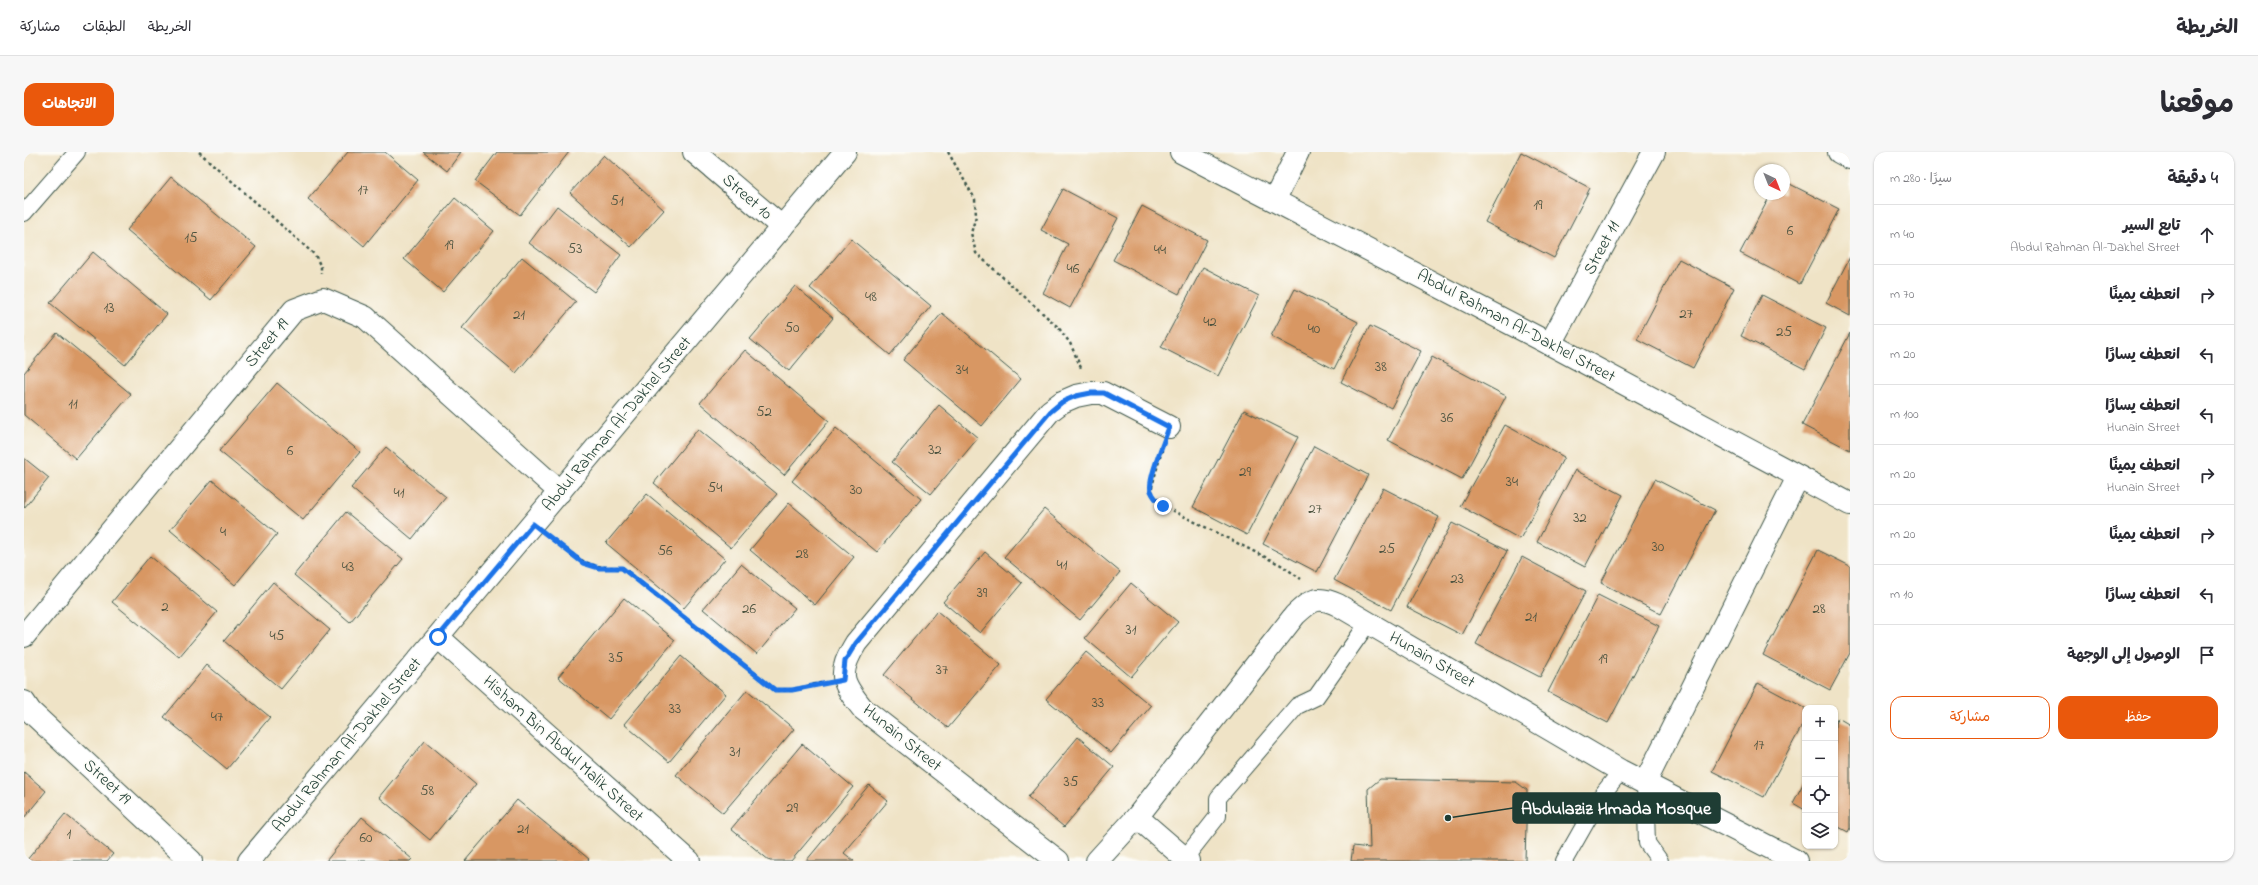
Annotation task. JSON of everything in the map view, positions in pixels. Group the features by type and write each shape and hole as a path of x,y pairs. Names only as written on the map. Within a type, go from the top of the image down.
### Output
{"street":[{"name":"Street 10","path":"694,152 782,227"},
{"name":"Abdul Rahman Al-Dakhel Street","path":"249,861 845,152"},
{"name":"Abdul Rahman Al-Dakhel Street","path":"1181,152 1275,199 1850,504"},
{"path":"1275,199 1298,152"},
{"name":"Street 11","path":"1550,344 1654,152"},
{"path":"1839,152 1850,158"},
{"path":"323,299 365,317 560,492"},
{"name":"Street 19","path":"24,636 294,310 323,299"},
{"path":"843,680 845,661 856,643 1050,412 1062,402 1076,396 1091,393 1104,393 1169,427"},
{"path":"1645,783 1798,477"},
{"path":"1097,861 1137,817 1295,615 1307,604 1318,599"},
{"name":"Hunain Street","path":"1318,599 1328,600 1338,605 1621,771 1796,861"},
{"name":"Hisham Bin Abdul Malik Street","path":"438,637 685,860"},
{"name":"Hunain Street","path":"843,680 863,709 1058,861"},
{"name":"Street 19","path":"24,702 30,711 191,861"},
{"path":"1137,817 1187,860"}],"lane":[{"path":"24,213 77,152"},
{"path":"1187,860 1218,816 1218,798 1297,706 1316,697 1368,623"},
{"path":"1564,861 1602,796 1621,771"},
{"path":"1645,783 1647,843 1660,861"}],"path":[{"path":"200,152 315,255 321,267 323,299"},
{"path":"948,152 975,199 976,216 971,233 976,253 1058,327 1070,343 1091,393"},
{"path":"1169,427 1152,480 1151,490 1156,500 1163,506 1294,572 1318,599"},
{"path":"533,524 583,563 599,568 622,568 775,690 792,690 843,680"}],"building":[{"path":"348,152 385,152 418,180 364,246 308,199"},
{"path":"423,152 461,152 447,171"},
{"path":"497,152 569,152 520,215 475,181"},
{"path":"1521,152 1590,188 1554,258 1485,222"},
{"path":"604,155 664,210 631,247 570,193"},
{"path":"171,177 256,247 211,300 127,230"},
{"path":"1790,184 1839,209 1800,284 1740,253 1768,200 1790,200"},
{"path":"1063,189 1118,218 1070,308 1043,293 1068,244 1041,230"},
{"path":"455,198 494,231 443,292 404,259"},
{"path":"557,206 621,255 594,292 529,243"},
{"path":"1142,206 1207,240 1179,294 1113,260"},
{"path":"851,239 931,306 890,355 810,288"},
{"path":"93,252 167,314 125,365 50,303"},
{"path":"522,257 576,302 516,373 462,328"},
{"path":"1850,257 1850,316 1826,303"},
{"path":"1679,259 1734,288 1693,368 1637,339"},
{"path":"1203,267 1259,296 1218,376 1161,347"},
{"path":"795,286 833,318 789,371 750,339"},
{"path":"1295,289 1358,322 1334,369 1271,336"},
{"path":"1762,295 1826,328 1805,369 1741,336"},
{"path":"942,313 1021,379 982,426 903,360"},
{"path":"1370,326 1421,351 1391,408 1341,382"},
{"path":"57,333 131,394 76,459 24,415 24,373"},
{"path":"1850,333 1850,450 1802,425"},
{"path":"745,350 829,421 784,475 700,403"},
{"path":"1432,357 1506,396 1462,479 1388,440"},
{"path":"277,383 360,452 303,520 219,451"},
{"path":"939,405 978,438 931,494 892,462"},
{"path":"1244,410 1298,437 1247,535 1193,507"},
{"path":"1505,425 1564,457 1520,539 1460,506"},
{"path":"836,428 921,499 877,552 792,481"},
{"path":"698,429 777,494 731,548 654,483"},
{"path":"1314,446 1368,475 1317,572 1263,544"},
{"path":"386,447 446,497 412,539 351,488"},
{"path":"24,458 49,478 24,508"},
{"path":"1575,470 1623,495 1585,567 1537,542"},
{"path":"1655,479 1715,510 1661,614 1601,583"},
{"path":"212,480 277,534 235,585 170,530"},
{"path":"1383,488 1439,517 1391,610 1334,580"},
{"path":"647,494 725,559 684,608 606,543"},
{"path":"789,503 854,557 815,605 750,550"},
{"path":"1044,509 1120,572 1080,620 1004,557"},
{"path":"346,512 403,559 350,622 294,575"},
{"path":"1452,523 1507,551 1462,635 1407,607"},
{"path":"1818,550 1850,566 1850,653 1830,690 1763,655"},
{"path":"985,552 1022,583 980,633 943,602"},
{"path":"150,556 217,612 179,657 112,602"},
{"path":"1522,557 1586,591 1540,677 1476,644"},
{"path":"741,564 795,608 757,654 703,609"},
{"path":"273,582 330,630 281,689 224,641"},
{"path":"1131,583 1178,622 1131,677 1085,638"},
{"path":"1598,595 1659,626 1608,723 1548,692"},
{"path":"624,598 675,640 609,719 558,677"},
{"path":"937,611 1001,665 948,728 884,675"},
{"path":"1086,652 1151,706 1111,753 1046,699"},
{"path":"681,656 726,694 669,762 624,724"},
{"path":"207,665 270,717 227,769 164,717"},
{"path":"1758,683 1802,706 1802,726 1764,797 1712,771"},
{"path":"747,690 794,729 723,813 676,775"},
{"path":"1838,718 1850,725 1850,828 1848,832 1838,827"},
{"path":"1078,737 1114,767 1064,827 1028,797"},
{"path":"425,741 476,784 430,840 379,797"},
{"path":"802,744 853,787 791,861 770,861 731,829"},
{"path":"24,772 46,791 24,818"},
{"path":"1380,779 1516,782 1527,790 1525,861 1351,861 1353,846 1370,848 1368,789"},
{"path":"869,785 888,801 844,853 854,861 806,861"},
{"path":"1802,786 1802,808 1793,803"},
{"path":"517,800 589,859 587,861 465,861"},
{"path":"65,814 113,854 107,861 26,861"},
{"path":"362,817 412,859 410,861 326,861"}],"place":[{"name":"Abdulaziz Hmada Mosque","path":"1448,818"}],"route":[{"path":"438,637 533,524 583,563 599,568 622,568 775,690 792,690 810,685 843,680 845,661 856,643 1050,412 1062,402 1076,396 1091,393 1104,393 1169,427 1152,480 1151,490 1156,500 1163,506"}]}
